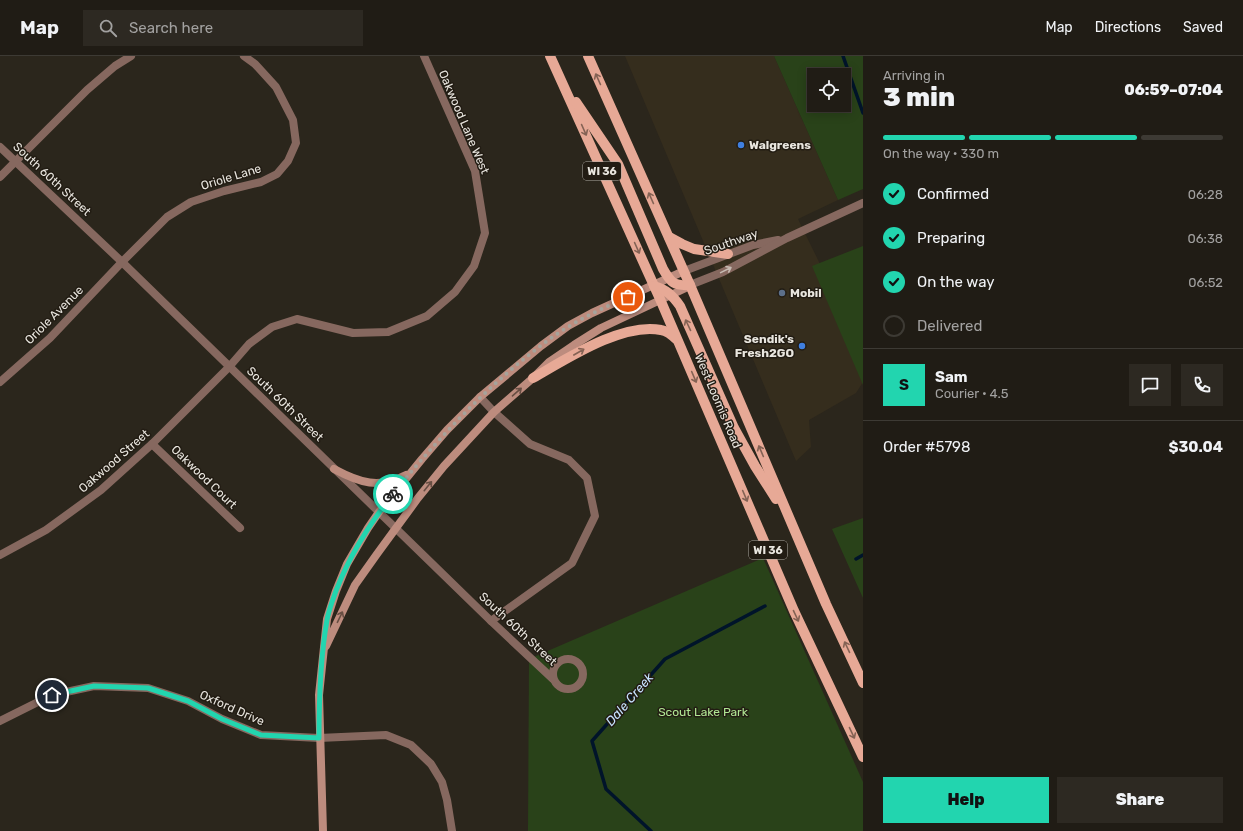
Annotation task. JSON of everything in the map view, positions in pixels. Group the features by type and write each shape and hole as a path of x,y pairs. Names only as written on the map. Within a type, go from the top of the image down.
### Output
{"main road":[{"name":"West Loomis Road","path":"550,56 660,299 794,611 863,757"},
{"name":"West Loomis Road","path":"588,56 690,285 826,604 863,683"},
{"path":"561,79 618,164 668,279 680,286 690,285"},
{"path":"669,237 694,249 728,254"},
{"path":"654,286 662,288 671,294 680,306 741,440 755,466 790,520"},
{"path":"533,378 585,349 625,333 651,329 661,330 666,331 678,341"}],"street":[{"path":"0,177 87,90 115,66 131,56"},
{"name":"Oriole Lane","path":"122,262 168,217 191,202 224,191 261,182 277,174 288,161 296,143 293,120 276,87 255,64 244,56"},
{"name":"Oakwood Lane West","path":"229,367 249,344 272,327 297,319 353,333 388,332 427,316 456,292 474,266 485,233 475,171 424,56"},
{"name":"South 60th Street","path":"0,147 122,262 378,512 553,679"},
{"name":"Southway","path":"690,285 723,272 787,238 863,203"},
{"name":"Southway","path":"684,272 753,245 787,238"},
{"name":"Oriole Avenue","path":"0,382 50,338 122,262"},
{"path":"323,831 319,738 319,695 327,619 347,564 378,512 410,472 447,430 508,372 541,346 568,326 684,272"},
{"path":"323,652 355,585 418,498 444,466 494,412 549,362 600,328 690,285"},
{"name":"Oakwood Street","path":"0,555 46,530 101,490 152,444 229,367"},
{"path":"480,398 530,444 569,460 587,478 595,516 572,563 491,620"},
{"name":"Oakwood Court","path":"152,444 240,528"},
{"path":"334,469 349,477 373,483 395,480 410,472"},
{"name":"Oxford Drive","path":"0,721 52,695 94,686 148,688 188,701 222,719 261,735 319,738 386,735 411,745 431,764 442,782 447,800 452,831"}],"shaded area":[{"path":"625,56 774,56 838,200 798,219 863,352 863,382 856,393 809,420 811,447 796,461"}],"green space":[{"path":"774,56 863,56 863,189 838,200"},
{"path":"863,246 863,385 812,266"},
{"path":"863,518 863,598 832,529"},
{"name":"Scout Lake Park","path":"763,558 863,782 863,831 528,831 529,659"}],"waterway":[{"name":"Dale Creek","path":"843,56 863,113"},
{"name":"Dale Creek","path":"856,559 863,555"},
{"name":"Dale Creek","path":"651,831 606,789 592,741 665,659 765,606"}],"way so far":[{"path":"393,494 447,430 508,372 568,326 628,297"}],"place":[{"name":"Walgreens","path":"741,145"},
{"name":"Mobil","path":"782,293"},
{"name":"Sendik's Fresh2GO","path":"802,346"}],"route":[{"path":"52,695 94,686 148,688 188,701 222,719 261,735 319,738 319,695 327,619 347,564 378,512 393,494"}]}
